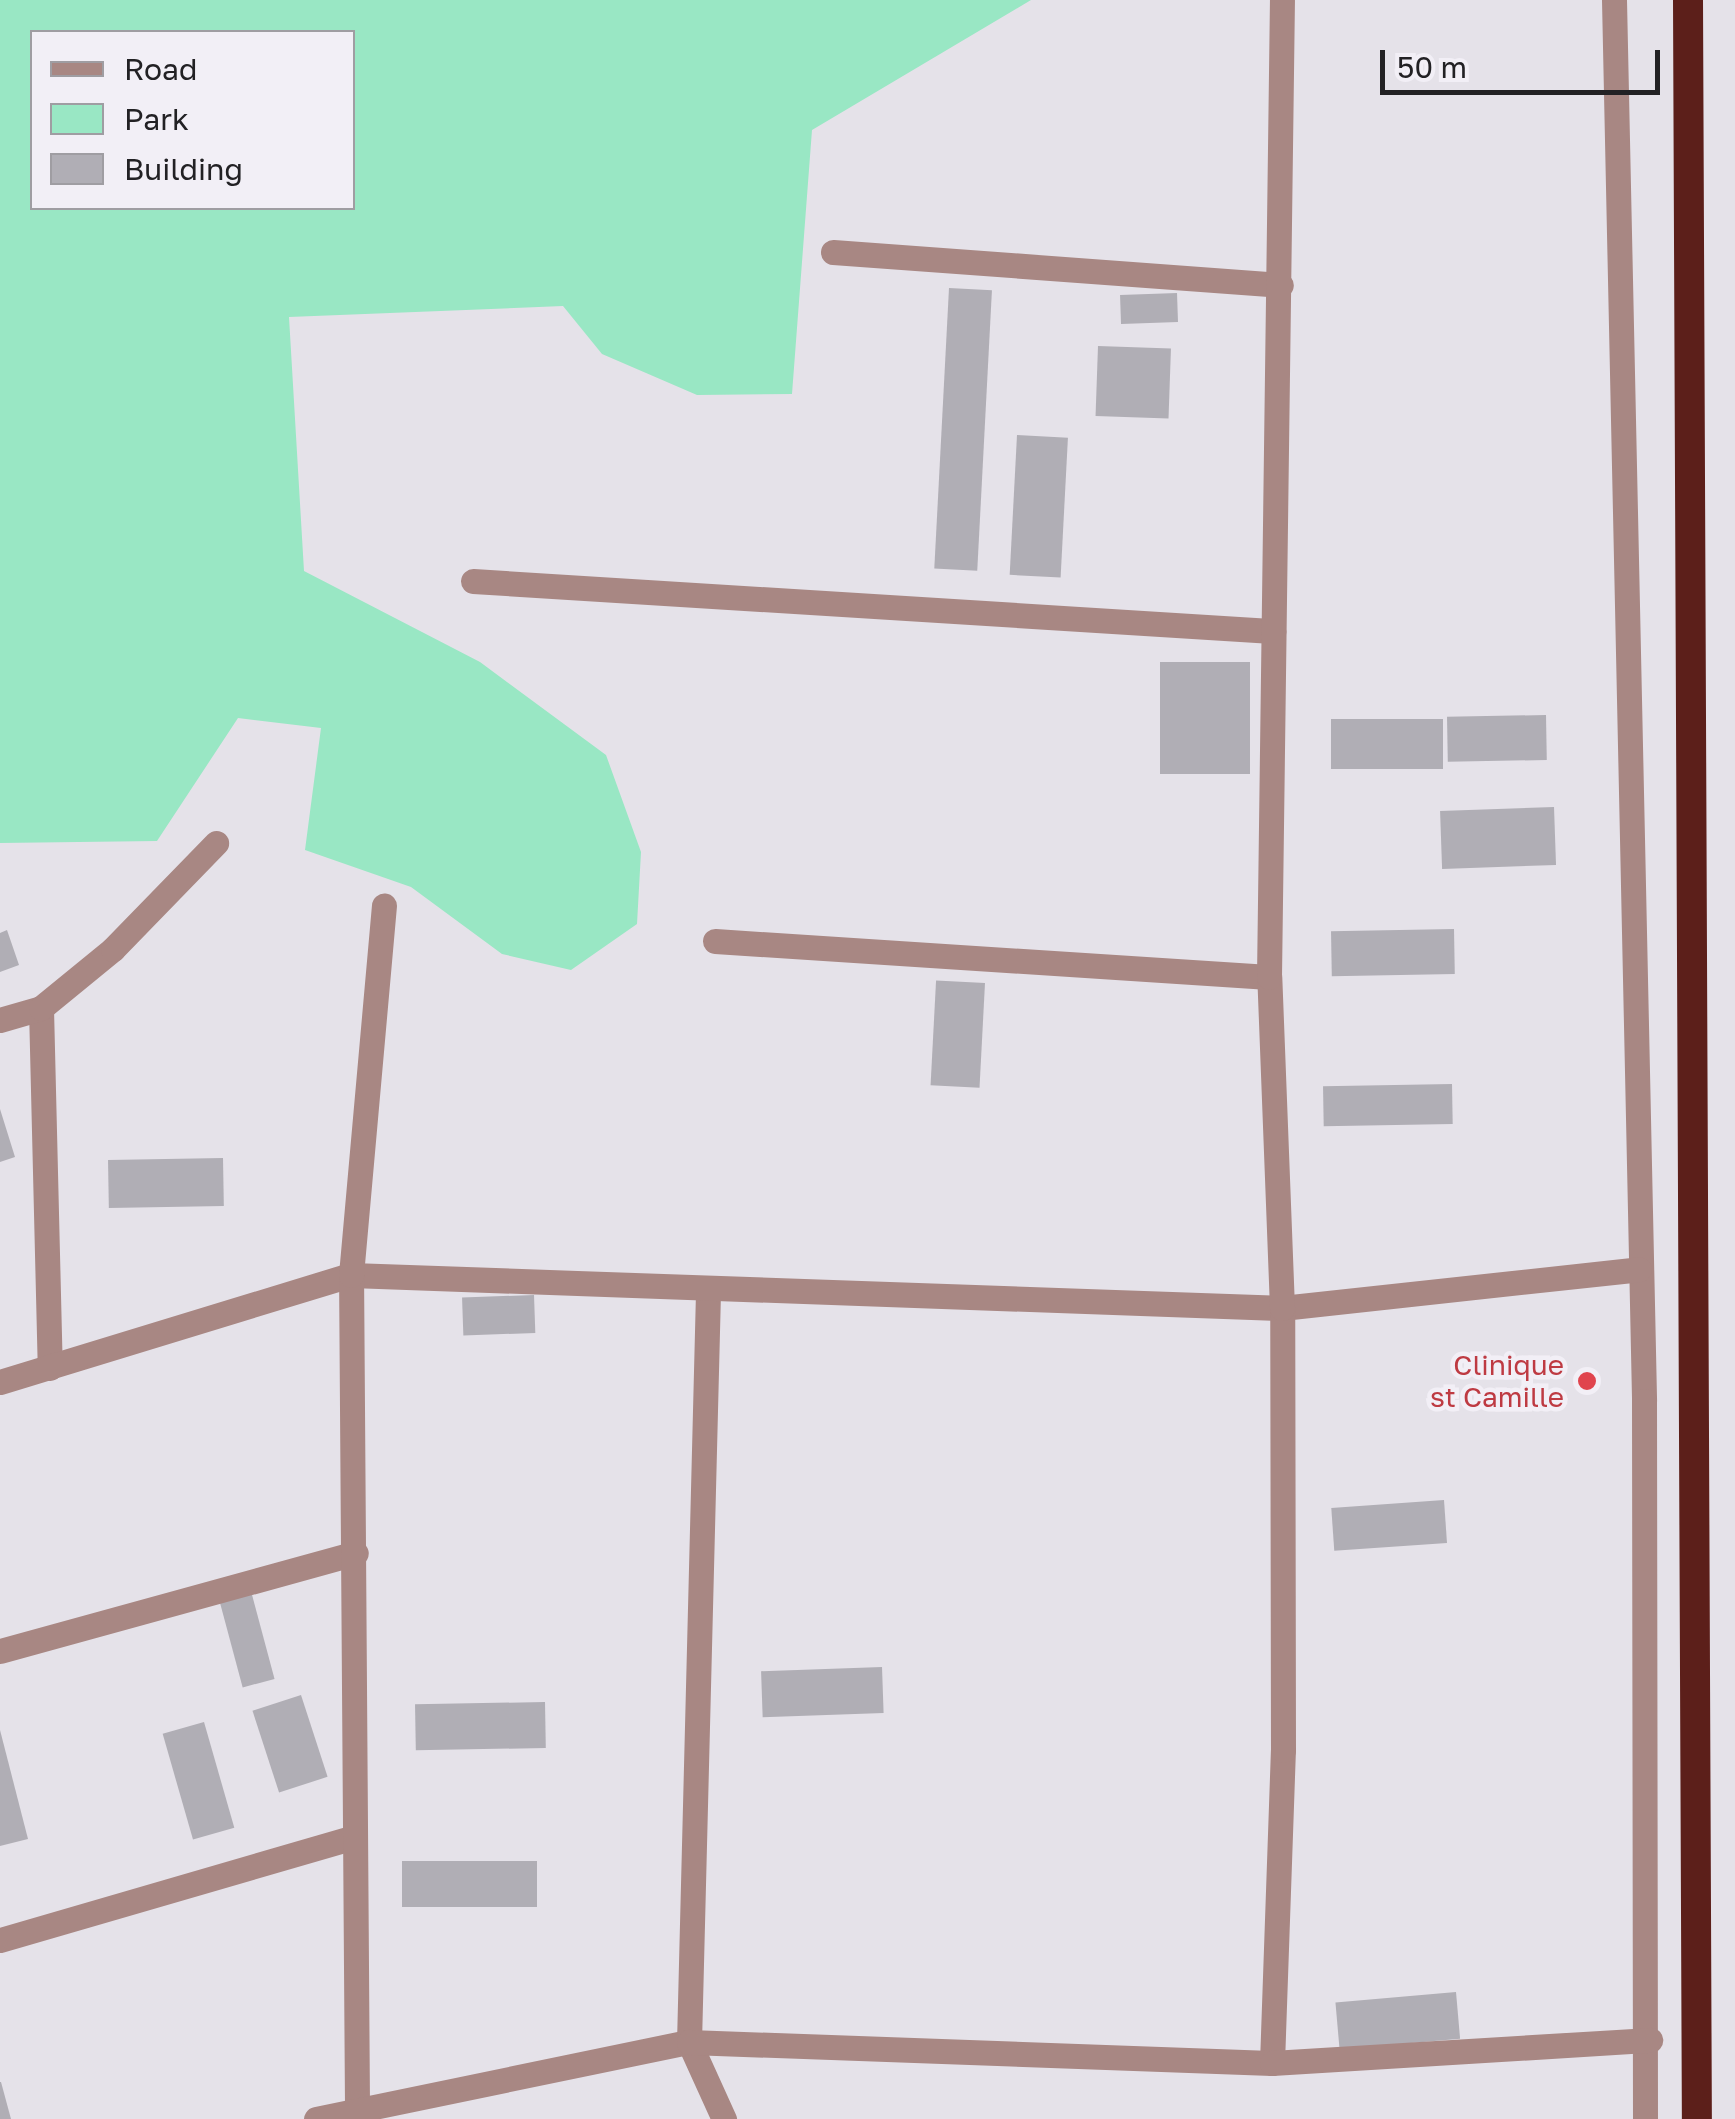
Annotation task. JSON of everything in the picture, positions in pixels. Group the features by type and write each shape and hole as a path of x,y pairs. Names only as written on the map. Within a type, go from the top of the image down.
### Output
{"highway":[{"path":"1688,0 1698,2119"}],"street":[{"path":"1272,2063 1283,1750 1282,1308 1269,977 1282,0"},
{"path":"1614,0 1639,1269 1650,2040 1645,2119"},
{"path":"833,252 1281,285"},
{"path":"474,580 1273,630"},
{"path":"0,1020 41,1008 150,919 216,843"},
{"path":"357,2106 352,1274 384,904"},
{"path":"715,941 1269,977"},
{"path":"41,1008 50,1368"},
{"path":"0,1382 352,1274 708,1292 1282,1308 1639,1269"},
{"path":"708,1292 689,2042 724,2119"},
{"path":"0,1651 356,1553"},
{"path":"0,1940 354,1837"},
{"path":"316,2119 357,2106 689,2042 1272,2063 1650,2040"}],"green space":[{"path":"0,0 1031,0 812,130 792,394 697,395 602,354 563,306 289,317 304,571 480,662 606,755 641,852 637,924 571,970 502,954 411,887 305,850 321,728 238,718 157,841 0,843"}],"building":[{"path":"949,288 992,290 977,571 934,569"},
{"path":"1177,293 1178,322 1121,324 1120,295"},
{"path":"1098,346 1171,349 1169,419 1096,416"},
{"path":"1017,435 1068,438 1061,577 1010,575"},
{"path":"1160,662 1250,662 1250,774 1160,774"},
{"path":"1546,715 1547,760 1448,762 1447,717"},
{"path":"1331,719 1443,719 1443,769 1331,769"},
{"path":"1554,807 1556,865 1442,869 1440,811"},
{"path":"1454,929 1455,974 1332,976 1331,931"},
{"path":"7,930 19,965 0,972 0,933"},
{"path":"936,980 985,983 980,1088 931,1085"},
{"path":"1452,1084 1453,1124 1324,1126 1323,1086"},
{"path":"0,1109 15,1157 0,1162"},
{"path":"223,1158 224,1206 109,1208 108,1160"},
{"path":"534,1295 535,1333 463,1335 462,1298"},
{"path":"1444,1500 1447,1543 1334,1551 1331,1508"},
{"path":"251,1591 275,1679 243,1687 219,1600"},
{"path":"882,1667 884,1713 763,1717 761,1671"},
{"path":"301,1695 328,1777 279,1793 252,1711"},
{"path":"545,1702 546,1748 416,1750 415,1704"},
{"path":"204,1722 234,1828 193,1840 163,1734"},
{"path":"0,1730 28,1839 0,1846"},
{"path":"402,1861 537,1861 537,1907 402,1907"},
{"path":"1456,1992 1460,2039 1340,2049 1335,2003"},
{"path":"1,2082 11,2119 0,2119"}],"place":[{"name":"Clinique st Camille","path":"1587,1381"}]}
